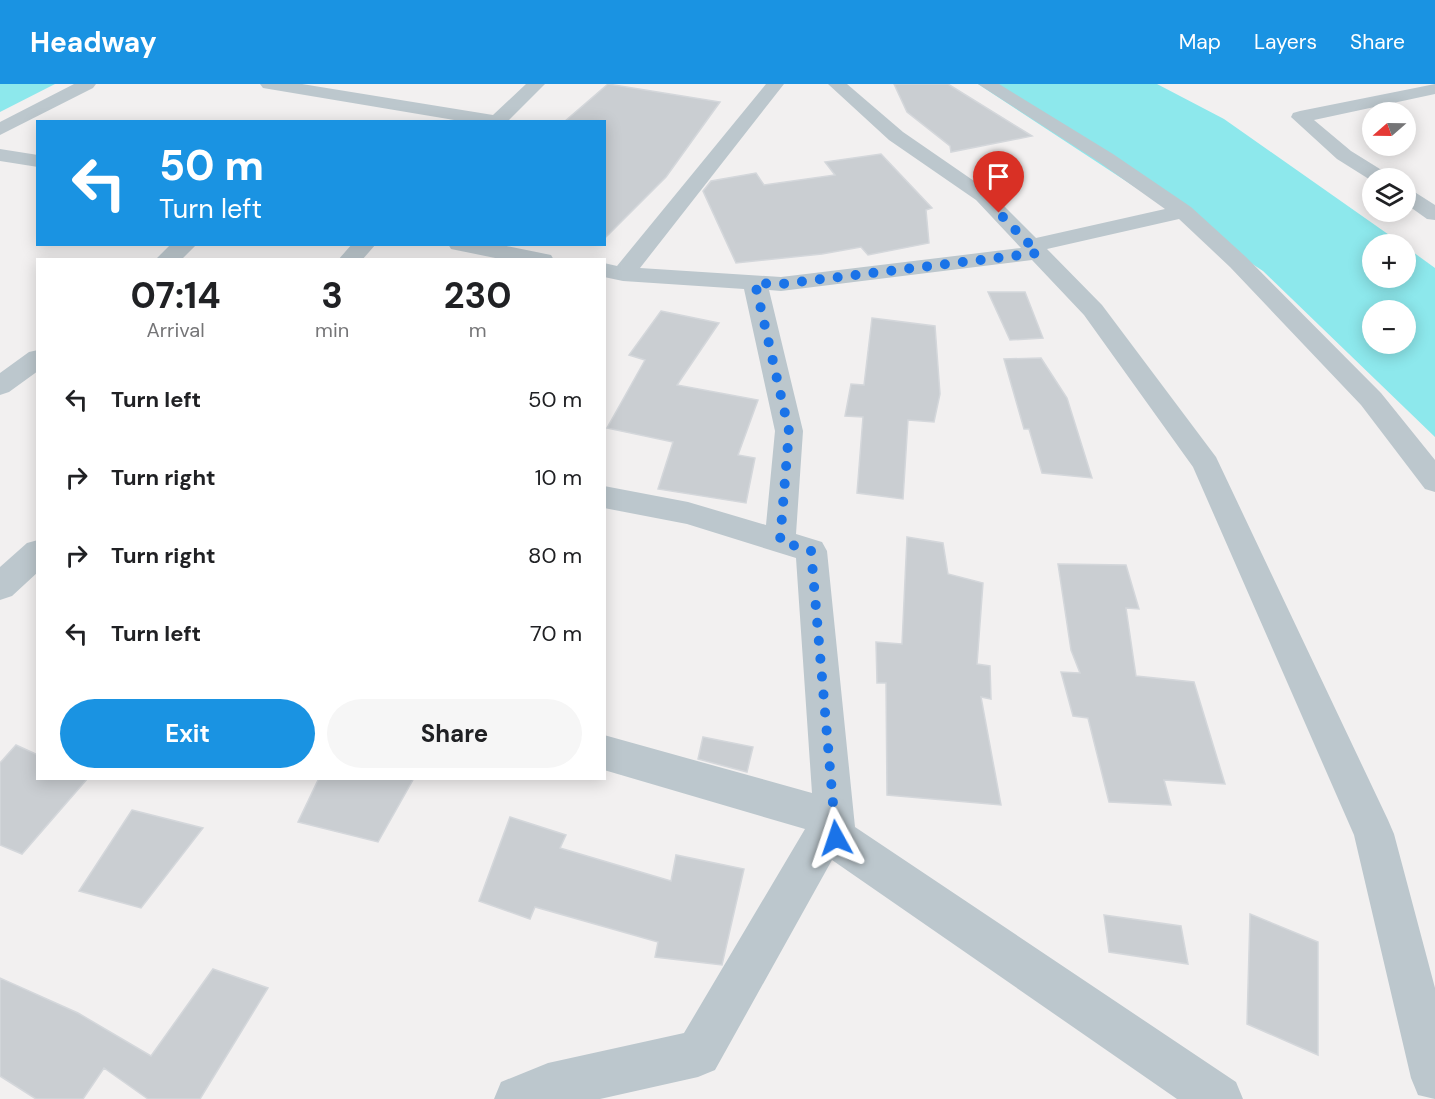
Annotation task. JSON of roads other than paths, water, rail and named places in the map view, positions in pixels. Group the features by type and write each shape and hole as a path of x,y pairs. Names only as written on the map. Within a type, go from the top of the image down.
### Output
{"street":[{"path":"0,129 87,84"},
{"path":"269,84 490,120"},
{"path":"497,120 536,84"},
{"path":"614,272 775,84"},
{"path":"837,84 896,136 983,196 1093,310 1206,464 1374,834 1435,1078"},
{"path":"987,84 1106,158 1183,212 1238,262 1371,399 1435,481"},
{"path":"1365,168 1344,155 1300,117 1435,89"},
{"path":"0,155 36,161"},
{"path":"1416,202 1435,214"},
{"path":"614,272 781,284 1034,249 1183,212"},
{"path":"168,258 184,246"},
{"path":"351,258 363,246"},
{"path":"470,246 532,258"},
{"path":"755,283 789,431 780,541"},
{"path":"0,386 36,359"},
{"path":"606,497 688,513 811,551 836,838 1219,1099"},
{"path":"16,584 36,555"},
{"path":"606,753 834,818"},
{"path":"518,1099 548,1087 698,1053 834,818"}],"water":[{"path":"0,84 55,84 0,112"},
{"path":"978,84 1157,84 1224,119 1362,216 1362,222 1371,222 1388,234 1362,234 1362,288 1416,288 1416,254 1435,268 1435,437 1263,271"}]}
